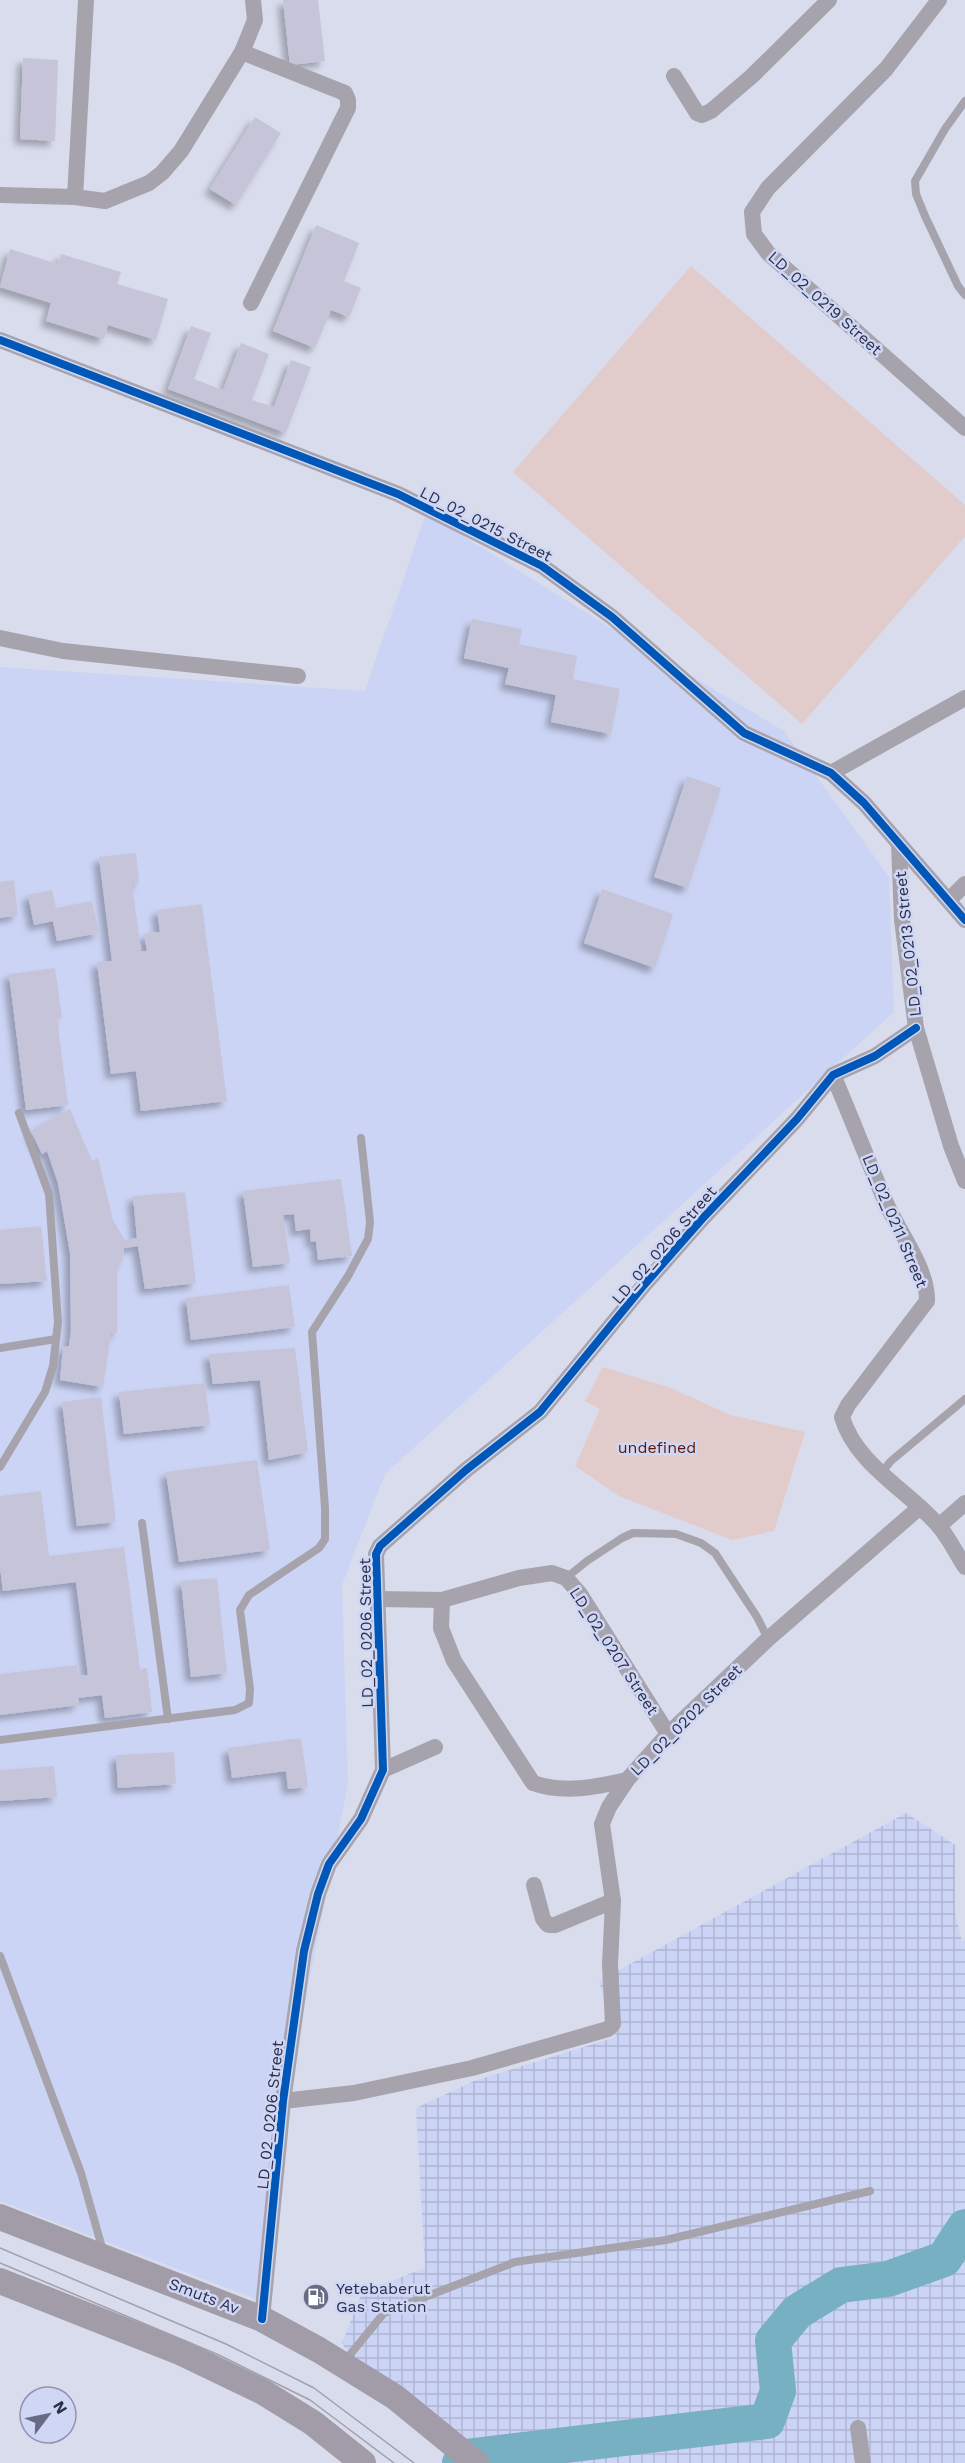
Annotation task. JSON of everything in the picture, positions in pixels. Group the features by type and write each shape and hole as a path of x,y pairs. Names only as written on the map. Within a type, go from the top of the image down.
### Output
{"main road":[{"name":"Smuts Av","path":"0,2217 262,2319 395,2397 476,2463"},
{"path":"0,2281 182,2353 263,2392 313,2423 363,2463"}],"street":[{"path":"75,197 86,0"},
{"path":"0,195 75,197 105,201 149,183 162,173 181,151 243,52 255,20 253,0"},
{"path":"674,76 697,113 702,115 711,111 752,76 829,0"},
{"name":"LD_02_0219 Street","path":"939,0 886,69 768,188 752,212 754,234 768,253 965,428"},
{"path":"243,52 345,93 349,103 251,303"},
{"name":"LD_02_0215 Street","path":"0,340 398,494 542,566 612,617 744,733 831,773 864,803 965,920"},
{"path":"0,638 63,651 298,676"},
{"path":"831,773 965,698"},
{"name":"LD_02_0213 Street","path":"899,844 903,920 916,1029 951,1146 965,1181"},
{"path":"949,900 965,884"},
{"path":"832,1075 875,1056 916,1029"},
{"name":"LD_02_0211 Street","path":"832,1075 887,1205 921,1272 927,1290 927,1301 848,1405 842,1418 845,1428 872,1465 881,1473"},
{"name":"LD_02_0206 Street","path":"262,2319 283,2101 303,1951 318,1894 329,1864 361,1819 383,1770 376,1554 380,1546 466,1470 540,1412 687,1235 797,1119 832,1075"},
{"path":"881,1473 939,1526 965,1568"},
{"path":"939,1526 965,1503"},
{"name":"LD_02_0202 Street","path":"283,2101 354,2093 472,2068 608,2029 613,2024 610,1965 613,1901 602,1824 609,1807 627,1779 668,1734 768,1639 920,1507"},
{"name":"LD_02_0207 Street","path":"378,1599 442,1600 541,1574 552,1573 566,1578 580,1594 668,1734"},
{"path":"442,1600 441,1628 454,1661 533,1782 547,1788 589,1788 627,1779"},
{"path":"383,1770 435,1747"},
{"path":"534,1885 543,1919 548,1925 555,1925 613,1901"},
{"path":"858,2428 863,2463"}],"lane":[{"path":"965,101 945,129 915,181 916,194 924,216 958,286 965,295"},
{"path":"0,1467 45,1392 53,1366 58,1322 49,1194 19,1113"},
{"path":"0,1740 235,1710 249,1703 250,1689 240,1610 249,1595 319,1548 325,1539 325,1508 312,1332 348,1276 368,1239 370,1222 362,1138"},
{"path":"0,1348 56,1339"},
{"path":"881,1473 891,1461 965,1400"},
{"path":"142,1522 168,1719"},
{"path":"566,1578 587,1561 633,1533 676,1534 701,1543 715,1553 757,1617 768,1639"},
{"path":"0,1956 81,2173 105,2258"},
{"path":"342,2364 384,2313 515,2262 666,2240 870,2191"}],"shaded area":[{"path":"426,513 606,625 784,731 889,877 894,1012 385,1474 342,1585 348,1784 284,2108 256,2299 0,2201 0,667 365,691"},
{"path":"906,1813 955,1845 955,1912 962,1942 965,1940 965,2463 471,2463 350,2357 342,2343 362,2292 425,2268 416,2108 474,2081 616,2037 599,1981"}],"green space":[{"path":"691,266 965,505 965,536 802,724 513,472"},
{"name":"undefined","path":"603,1367 671,1388 730,1415 805,1432 774,1531 732,1540 619,1496 575,1466 600,1409 585,1401"}],"building":[{"path":"283,0 318,0 325,61 290,65"},
{"path":"23,58 58,60 55,141 20,139"},
{"path":"255,117 281,133 236,205 210,189"},
{"path":"316,225 359,243 344,281 361,288 349,317 331,310 315,348 273,331"},
{"path":"10,249 58,264 61,254 121,272 117,284 168,299 156,340 108,325 104,339 46,321 51,303 0,287"},
{"path":"191,326 211,333 194,379 223,390 241,343 269,354 252,400 274,407 291,360 311,367 286,433 168,389"},
{"path":"472,619 522,629 519,644 577,656 573,679 620,689 611,734 551,722 556,695 505,684 509,668 464,658"},
{"path":"687,776 721,788 688,888 654,877"},
{"path":"136,853 139,883 132,884 141,951 147,951 144,934 160,932 157,910 202,904 227,1101 141,1111 136,1071 111,1074 97,962 112,961 99,857"},
{"path":"14,880 18,915 0,918 0,882"},
{"path":"602,889 673,914 655,968 584,943"},
{"path":"52,890 56,908 92,901 99,933 57,941 53,921 34,925 28,895"},
{"path":"55,968 62,1018 57,1019 68,1105 26,1110 9,974"},
{"path":"70,1109 92,1161 98,1158 113,1220 125,1240 137,1238 133,1196 185,1192 196,1283 145,1289 138,1246 124,1248 123,1259 117,1269 117,1333 111,1333 103,1387 60,1380 63,1347 69,1346 71,1330 70,1253 58,1183 47,1151 42,1154 31,1131"},
{"path":"341,1179 352,1256 318,1260 316,1241 311,1242 310,1229 296,1231 294,1214 283,1215 290,1263 253,1267 243,1191"},
{"path":"41,1226 47,1281 0,1284 0,1230"},
{"path":"289,1285 295,1327 191,1340 186,1298"},
{"path":"295,1348 308,1452 269,1460 260,1380 213,1384 209,1354"},
{"path":"205,1383 210,1425 124,1434 119,1392"},
{"path":"101,1397 116,1522 77,1526 62,1402"},
{"path":"257,1460 270,1550 179,1562 166,1472"},
{"path":"41,1491 49,1556 124,1547 140,1669 147,1668 152,1712 105,1718 102,1695 78,1698 79,1705 0,1715 0,1674 77,1665 78,1676 88,1675 76,1582 3,1591 0,1567 0,1496"},
{"path":"217,1578 227,1673 191,1677 181,1581"},
{"path":"301,1738 308,1787 288,1789 286,1771 232,1778 228,1748"},
{"path":"174,1752 176,1784 118,1788 116,1755"},
{"path":"54,1766 57,1797 0,1801 0,1770"}],"waterway":[{"path":"460,2463 465,2457 767,2421 778,2391 773,2341 797,2312 841,2285 888,2279 944,2259 965,2227"}],"tram line":[{"path":"0,2248 226,2344 314,2388 414,2463"},
{"path":"0,2263 219,2355 310,2400 394,2463"}],"cycle path":[{"path":"0,340 398,494 542,566 612,617 744,733 831,773 864,803 965,920"},
{"path":"262,2319 283,2101 304,1951 318,1894 329,1864 361,1819 383,1770 376,1554 380,1546 466,1470 540,1412 644,1285 702,1219 797,1119 833,1075 875,1056 916,1028"}],"place":[{"name":"Yetebaberut Gas Station","path":"316,2297"}]}
